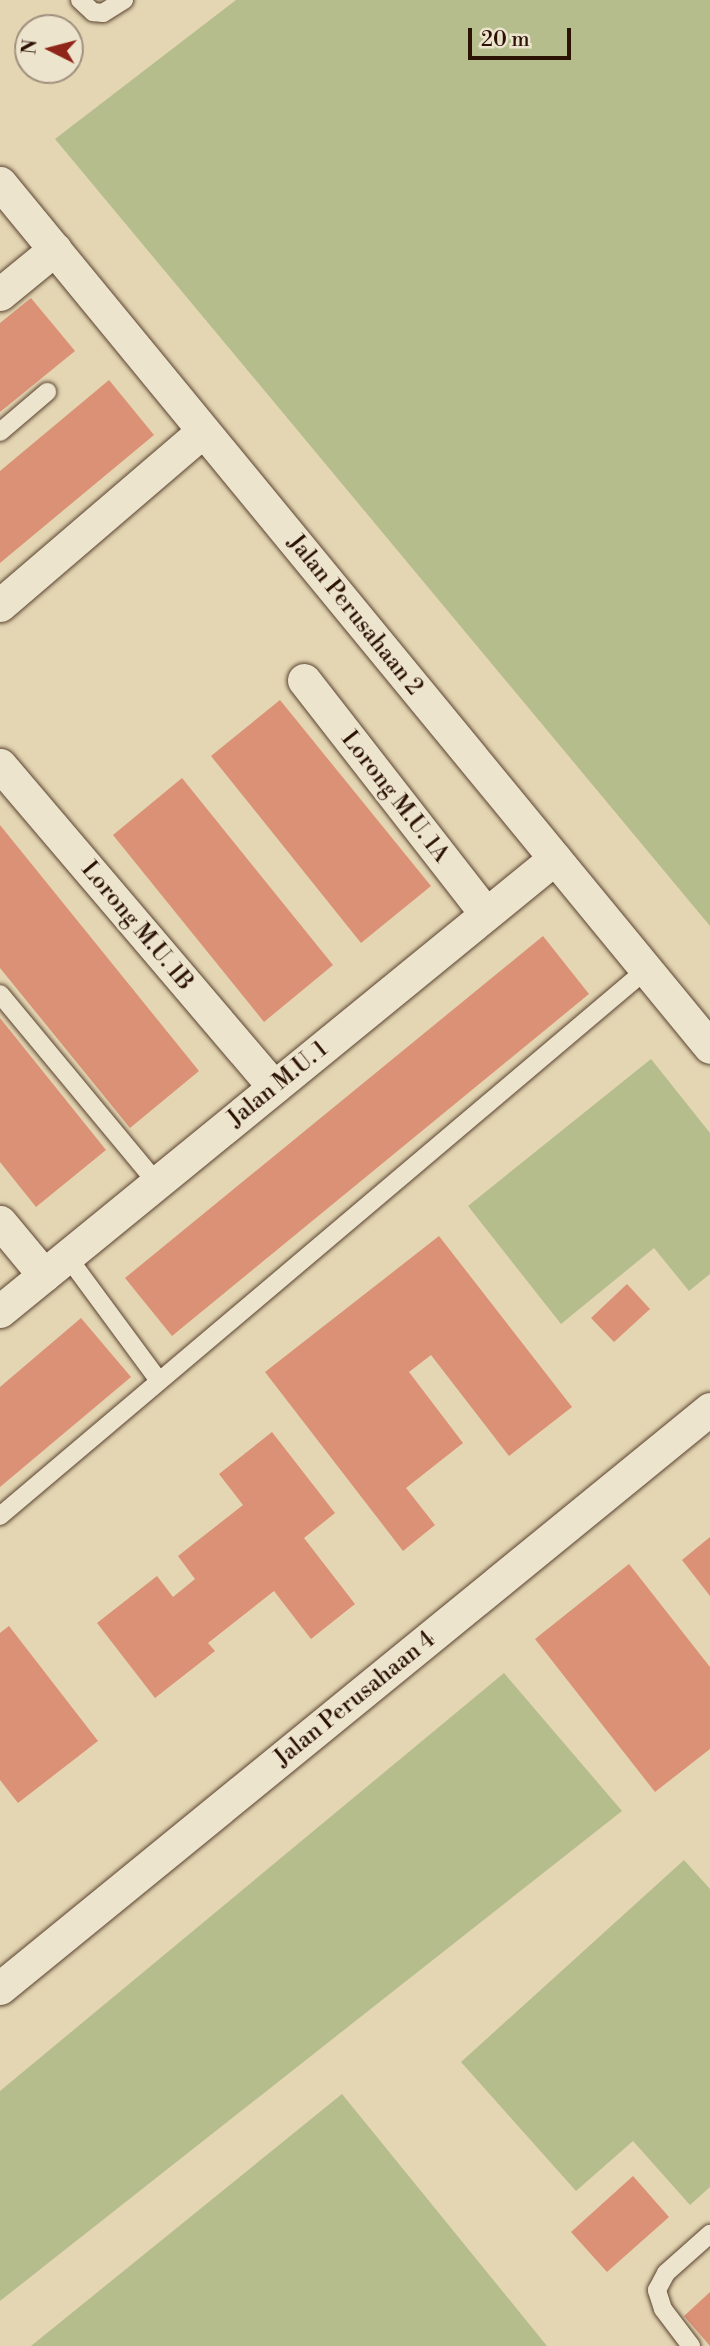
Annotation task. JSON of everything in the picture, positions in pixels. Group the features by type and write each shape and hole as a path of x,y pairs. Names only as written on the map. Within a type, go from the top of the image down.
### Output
{"street":[{"name":"Jalan Perusahaan 2","path":"0,183 710,1047"},
{"path":"0,294 55,249"},
{"path":"0,605 204,430"},
{"name":"Lorong M.U. 1A","path":"304,680 486,914"},
{"name":"Lorong M.U. 1B","path":"0,765 274,1087"},
{"name":"Jalan M.U. 1","path":"0,1311 555,858"},
{"path":"0,1222 55,1266"},
{"name":"Jalan Perusahaan 4","path":"0,1988 710,1409"}],"lane":[{"path":"80,0 93,12 103,13 124,0"},
{"path":"0,432 47,392"},
{"path":"0,1516 646,970"},
{"path":"0,994 157,1183"},
{"path":"55,1266 159,1381"},
{"path":"691,2346 663,2309 657,2290 666,2273 710,2234"}],"green space":[{"path":"236,0 710,0 710,926 55,139"},
{"path":"651,1059 710,1133 710,1274 689,1291 654,1248 561,1324 468,1206"},
{"path":"504,1673 622,1811 0,2301 0,2091"},
{"path":"684,1860 710,1889 710,2187 690,2205 633,2141 576,2191 461,2062"},
{"path":"342,2094 547,2346 31,2346"}],"building":[{"path":"31,298 75,351 0,412 0,323"},
{"path":"109,380 154,435 0,563 0,471"},
{"path":"280,700 431,886 361,943 211,756"},
{"path":"182,778 333,965 264,1022 113,835"},
{"path":"0,825 199,1071 130,1128 0,968"},
{"path":"543,936 589,994 172,1336 125,1278"},
{"path":"0,1018 106,1150 36,1207 0,1162"},
{"path":"439,1236 572,1407 509,1456 431,1355 409,1372 463,1443 406,1488 435,1525 403,1551 265,1372"},
{"path":"627,1284 650,1309 614,1342 591,1318"},
{"path":"81,1318 131,1377 0,1487 0,1387"},
{"path":"272,1432 335,1513 304,1538 355,1604 311,1639 274,1591 208,1643 215,1651 155,1698 97,1623 157,1576 173,1597 195,1579 178,1556 243,1505 219,1474"},
{"path":"710,1537 710,1596 682,1560"},
{"path":"629,1564 710,1667 710,1749 655,1792 535,1639"},
{"path":"9,1626 98,1741 18,1803 0,1780 0,1633"},
{"path":"633,2176 669,2217 607,2272 571,2232"},
{"path":"710,2292 710,2346 684,2316"}]}
